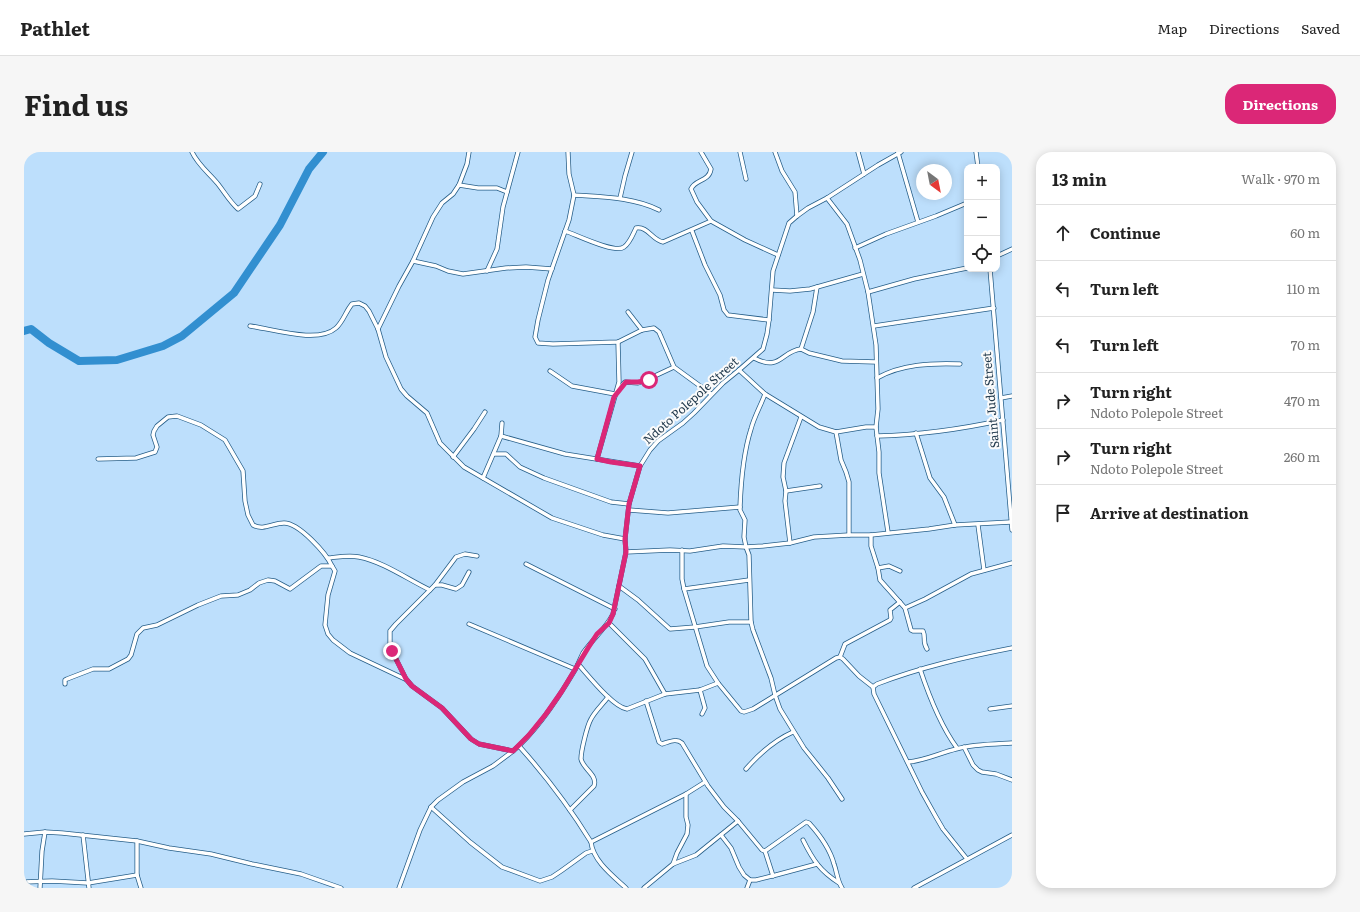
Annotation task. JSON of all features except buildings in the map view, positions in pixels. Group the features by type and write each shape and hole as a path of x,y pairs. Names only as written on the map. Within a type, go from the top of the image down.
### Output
{"street":[{"path":"192,152 195,158 218,184 229,201 238,210 255,196 260,184"},
{"path":"378,329 440,206 453,194 459,185 467,164 469,152"},
{"path":"488,271 497,249 507,192 518,152"},
{"path":"568,152 569,174 574,195 538,320 535,337 536,341 538,343 554,344 618,342 642,330 649,328 658,330 674,367 711,394"},
{"path":"620,198 632,152"},
{"path":"701,152 712,170 708,177 694,184 691,189 697,202 711,221 745,240 778,255"},
{"path":"740,152 746,179"},
{"path":"775,152 782,171 794,192 797,216"},
{"path":"858,152 864,174"},
{"path":"976,152 978,164"},
{"path":"900,153 918,222"},
{"name":"Ndoto Polepole Street","path":"431,807 438,800 464,782 493,766 519,746 546,714 562,691 582,655 609,623 615,609 626,552 625,539 629,504 640,466 650,450 658,441 694,413 723,382 754,358 763,348 769,320 773,272 790,223 797,216 900,153"},
{"path":"459,185 478,188 497,188 507,192"},
{"path":"574,195 620,198 653,206 659,210"},
{"path":"827,198 847,224 868,292 874,326 878,409 876,427 879,452 879,472 888,532"},
{"path":"855,248 886,234 936,216 964,203"},
{"path":"565,230 611,248 619,249 626,245 636,228 642,228 660,242 663,242 692,231 711,221"},
{"path":"692,231 705,265 720,295 724,310 728,315 769,320"},
{"path":"1000,255 1012,250"},
{"path":"413,261 436,266 457,274 471,274 526,267 552,269"},
{"path":"868,292 914,279 964,269"},
{"name":"Saint Jude Street","path":"990,272 1012,530"},
{"path":"772,290 804,290 863,274"},
{"path":"754,358 762,362 778,361 801,348 813,312 817,287"},
{"path":"250,326 313,336 327,333 336,328 349,308 355,303 365,306 378,329 386,357 401,389 427,413 440,443 453,457 467,469 552,518 603,535 625,539"},
{"path":"874,326 994,308"},
{"path":"628,312 642,330"},
{"path":"597,459 614,395 619,382 618,342"},
{"path":"801,348 809,353 842,361 876,362"},
{"path":"877,378 896,369 931,364 960,364"},
{"path":"614,395 626,382 644,381 674,367"},
{"path":"739,370 765,394 801,417 820,427 836,432 866,427 876,427"},
{"path":"550,371 572,386 614,395"},
{"path":"765,394 748,439 742,475 740,507 745,520 744,537 749,555 751,622 771,678 780,709 804,748 828,778 842,799"},
{"path":"1001,398 1012,396"},
{"path":"453,457 485,412"},
{"path":"98,459 136,458 155,452 157,447 153,435 157,426 168,417 172,416 189,420 220,435 230,446 243,471 245,501 248,515 253,526 261,528 285,523 290,524 305,534 328,558 335,571 328,594 325,625 328,634 333,640 350,653 406,679"},
{"path":"790,543 785,506 786,491 783,477 784,463 801,417"},
{"path":"877,436 916,433 979,425 1003,420"},
{"path":"483,478 501,436 502,423"},
{"path":"836,432 840,453 849,482 849,535"},
{"path":"916,433 930,478 944,497 955,525"},
{"path":"501,436 564,454 640,466"},
{"path":"494,454 506,454 520,468 544,478 611,502 629,504"},
{"path":"786,491 820,486"},
{"path":"629,510 668,513 740,507"},
{"path":"626,552 699,550 723,546 746,547 790,543 814,538 871,535 955,525 978,525 1011,522"},
{"path":"978,525 984,570"},
{"path":"871,535 871,546 880,580 904,608 908,615 911,630 922,631 924,633 924,643 927,649"},
{"path":"682,550 682,579 684,589 707,666 718,683 738,708 744,712 753,709 825,664 840,657"},
{"path":"477,556 465,554 456,557 435,585 396,624 390,632 390,643 392,651 406,679 412,686 442,708 471,739 479,744 513,751"},
{"path":"328,558 355,557 372,561 430,590"},
{"path":"526,564 615,609"},
{"path":"904,608 925,599 971,574 1012,564"},
{"path":"65,684 65,680 92,669 109,670 128,659 131,655 137,634 143,628 157,625 198,605 221,596 238,595 250,590 259,583 268,580 274,581 287,588 293,588 321,566 332,566"},
{"path":"878,568 889,566 900,570"},
{"path":"435,585 442,585 456,590 462,585 469,572"},
{"path":"684,589 749,580"},
{"path":"619,586 638,600 670,629 729,622 751,622"},
{"path":"840,657 845,644 890,620 890,610 900,602"},
{"path":"609,623 645,659 665,694"},
{"path":"469,624 575,669"},
{"path":"873,687 877,684 920,669 990,651 1012,648"},
{"path":"840,657 859,676 873,687 874,694 922,792 936,817 967,859"},
{"path":"578,664 608,697 622,708 627,709 665,694 700,690 718,683"},
{"path":"920,669 936,710 950,738 957,748"},
{"path":"700,690 705,708 702,714"},
{"path":"570,810 596,783 595,779 581,759 589,722 608,697"},
{"path":"646,701 659,742 662,744 676,740 682,743 705,782 724,807 738,821 762,850 765,851 773,876"},
{"path":"990,709 1012,706"},
{"path":"746,769 760,754 780,739 793,732"},
{"path":"908,762 924,759 957,748 982,744 1012,743"},
{"path":"519,746 549,780 570,810 591,842 592,851 608,871 626,888"},
{"path":"964,747 978,770 996,774 1012,780"},
{"path":"591,842 686,794 705,782"},
{"path":"673,864 687,834 688,825 686,817 686,794"},
{"path":"399,888 420,830 431,807 470,842 502,867 540,881 552,876 586,853 592,851"},
{"path":"644,888 673,864 696,855 738,821"},
{"path":"765,851 806,822 809,823 828,849 834,862 839,883 842,888"},
{"path":"40,888 42,851 45,832"},
{"path":"24,834 45,832 137,841 169,848 211,854 301,874 341,888"},
{"path":"83,835 89,888"},
{"path":"721,835 731,848 744,875 750,880 773,876 817,864"},
{"path":"914,888 1012,835"},
{"path":"803,840 817,864 826,874 839,883"},
{"path":"137,841 137,875 141,888"},
{"path":"24,882 40,881 88,883 137,875"},
{"path":"747,888 750,880"}],"waterway":[{"path":"24,331 31,329 49,343 79,361 117,360 163,346 182,336 234,293 280,225 309,169 323,152"}],"route":[{"path":"392,651 406,679 412,686 442,708 471,739 479,744 499,749 513,751 519,746 546,714 562,691 582,655 597,634 609,623 615,609 621,571 626,552 625,539 629,504 640,466 597,459 617,391 628,381 638,382 649,380"}]}
